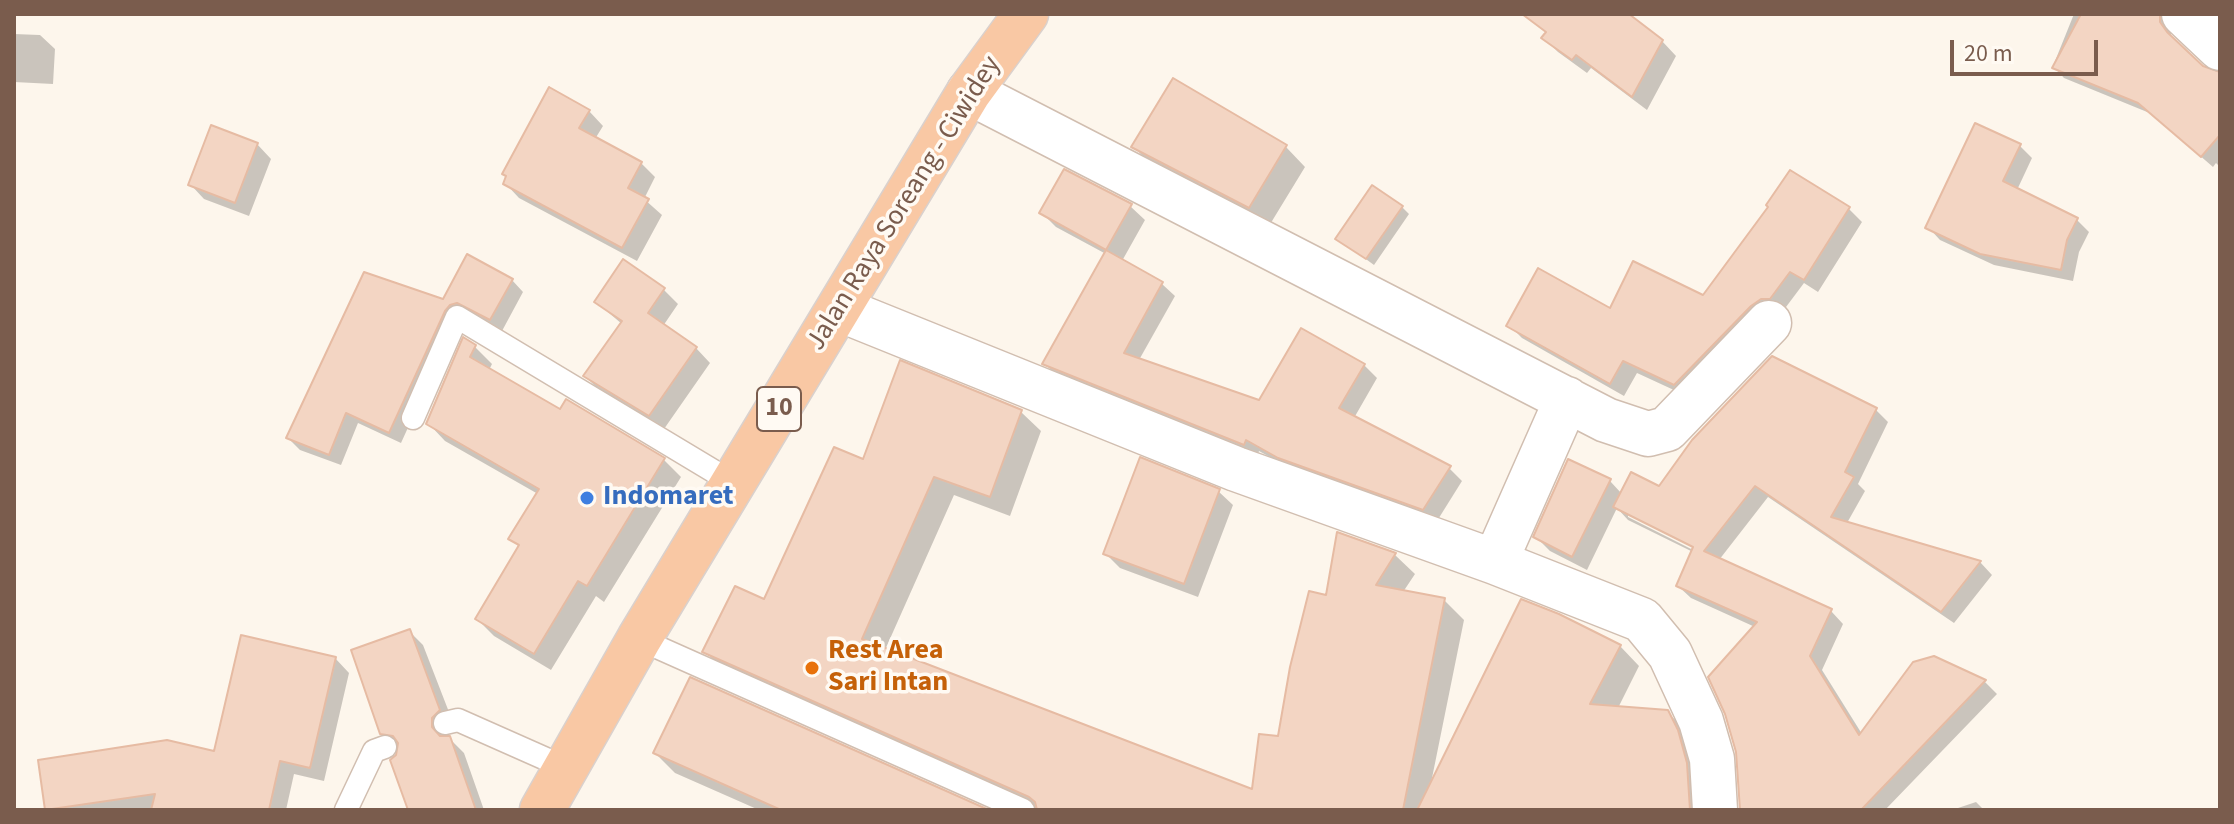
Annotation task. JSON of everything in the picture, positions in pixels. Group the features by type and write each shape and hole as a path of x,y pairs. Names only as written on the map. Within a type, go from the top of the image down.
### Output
{"highway":[{"name":"Jalan Raya Soreang - Ciwidey","path":"542,810 639,639 969,92 1026,14"}],"street":[{"path":"2184,14 2220,48"},
{"path":"969,92 1606,420 1648,434 1667,429 1769,323"},
{"path":"839,309 1236,469 1495,562 1642,620 1670,654 1701,721 1712,759 1715,810"},
{"path":"1495,562 1567,399"}],"lane":[{"path":"413,418 457,317 735,484"},
{"path":"639,639 1023,810"},
{"path":"445,723 458,720 564,767"},
{"path":"346,810 374,751 385,747"}],"building":[{"path":"1522,14 1629,14 1663,40 1632,97 1576,55 1572,60 1541,38 1546,32"},
{"path":"2081,14 2160,14 2160,22 2167,32 2203,66 2220,72 2220,135 2201,157 2138,103 2052,68"},
{"path":"1173,78 1287,145 1249,208 1131,147"},
{"path":"549,87 590,110 579,128 642,162 628,188 649,199 622,248 503,184 506,176 502,174"},
{"path":"1975,123 2021,144 2003,181 2078,218 2067,240 2061,270 1980,254 1925,228"},
{"path":"211,125 258,143 235,203 188,185"},
{"path":"1064,169 1132,204 1106,250 1039,213"},
{"path":"1790,170 1850,207 1804,280 1790,272 1770,299 1761,299 1751,306 1674,385 1623,361 1610,384 1506,326 1538,268 1610,308 1633,261 1703,295 1768,207 1766,205"},
{"path":"1372,185 1403,206 1366,259 1335,239"},
{"path":"1106,250 1163,282 1124,353 1259,400 1301,328 1365,364 1339,408 1451,466 1423,510 1278,458 1246,440 1244,445 1042,364"},
{"path":"467,254 513,279 490,320 457,303 445,311 389,433 346,413 329,455 286,438 364,272 443,299"},
{"path":"623,259 665,288 648,313 697,347 649,416 583,376 622,321 594,302"},
{"path":"463,337 476,345 470,357 560,409 566,399 665,458 587,586 578,581 534,654 475,619 519,545 508,539 539,489 426,424"},
{"path":"1772,356 1877,408 1845,472 1854,477 1831,517 1981,561 1941,612 1755,486 1704,551 1832,609 1810,656 1859,735 1913,662 1934,656 1986,680 1861,810 1740,810 1736,752 1725,714 1708,677 1757,622 1676,586 1693,547 1613,507 1631,472 1659,486 1692,440"},
{"path":"900,360 1022,410 990,497 934,477 862,639 1252,789 1259,734 1278,736 1290,667 1309,591 1326,595 1337,532 1396,553 1376,585 1445,598 1403,810 1037,810 1035,802 1029,797 702,652 735,586 764,599 834,447 863,459"},
{"path":"1140,457 1220,489 1184,584 1103,554"},
{"path":"1568,459 1611,479 1572,557 1533,537"},
{"path":"1521,599 1621,645 1590,704 1668,710 1678,730 1687,763 1690,810 1417,810"},
{"path":"410,629 440,710 432,718 432,727 440,736 450,736 476,810 408,810 390,760 396,755 398,743 393,736 380,734 351,650"},
{"path":"241,635 336,657 310,768 280,761 269,810 151,810 155,794 45,810 38,760 167,740 214,751"},
{"path":"690,677 989,810 781,810 653,753"}],"place":[{"name":"Indomaret","path":"587,498"},
{"name":"Rest Area Sari Intan","path":"812,668"}]}
